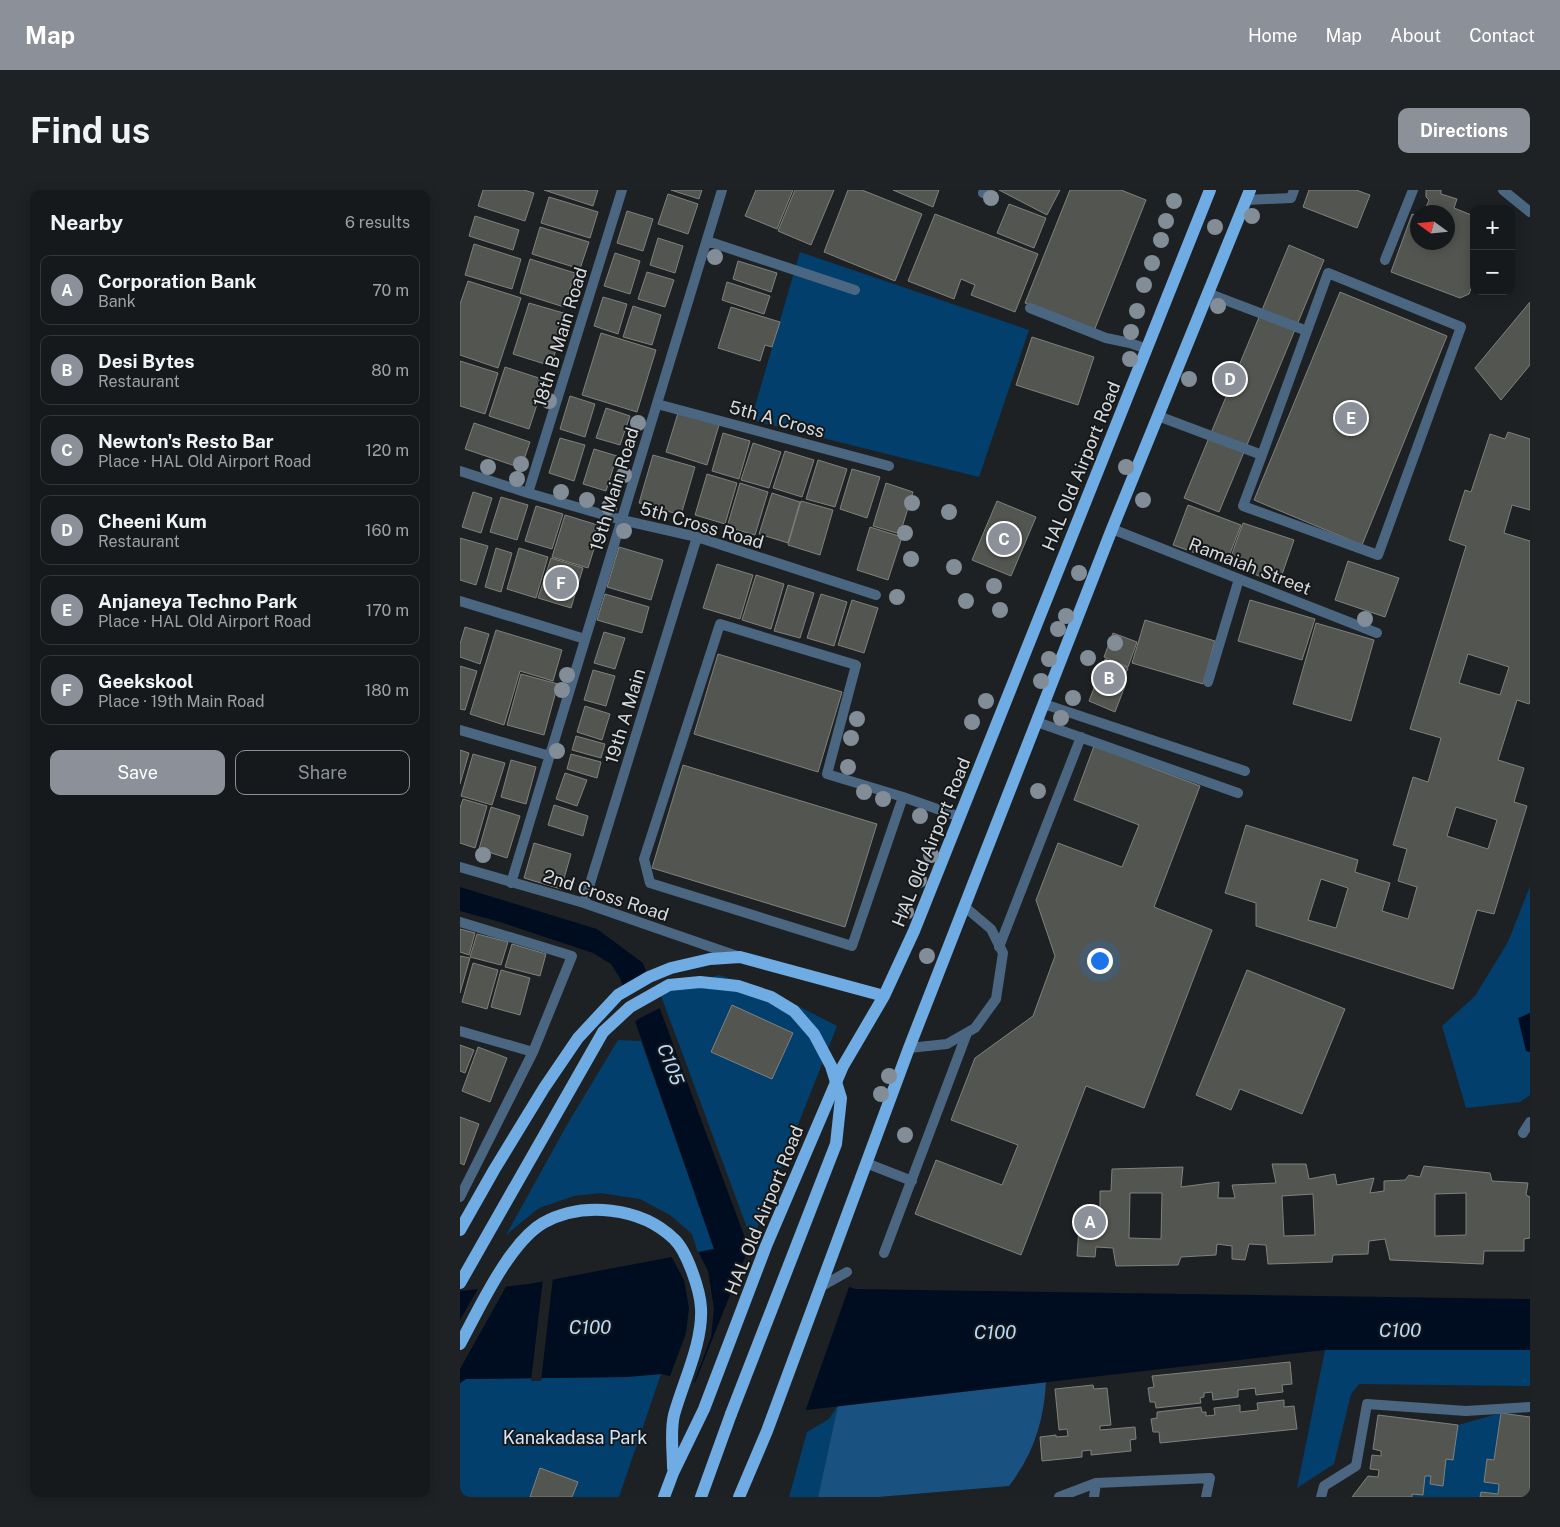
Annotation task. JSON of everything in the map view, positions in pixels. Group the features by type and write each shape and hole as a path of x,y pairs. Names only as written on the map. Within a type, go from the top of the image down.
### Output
{"main road":[{"name":"HAL Old Airport Road","path":"664,1497 673,1473 704,1409 766,1246 843,1066 884,996 914,931 1210,190"},
{"path":"739,1497 745,1491 768,1431 909,1048 964,907 1112,529 1248,195"},
{"path":"460,1230 544,1088 578,1038 618,995 649,977 671,968 710,958 740,957 884,996"},
{"path":"460,1283 603,1032 630,1007 669,985 700,982 738,986 770,997 794,1011 814,1034 831,1066 841,1098 836,1144 731,1414 701,1497"},
{"path":"460,1344 518,1244 543,1223 572,1212 595,1208 635,1216 660,1228 676,1240 695,1276 701,1308 698,1336 674,1417 673,1473"}],"street":[{"name":"18th B Main Road","path":"528,493 622,190"},
{"name":"19th Main Road","path":"511,883 722,190"},
{"path":"1248,195 1291,198 1294,190"},
{"path":"1385,260 1413,190"},
{"path":"1503,190 1530,212"},
{"path":"707,241 855,290"},
{"path":"1328,273 1461,328 1378,555 1243,506 1262,455 1328,273"},
{"path":"1207,294 1307,330"},
{"path":"1030,308 1106,338 1147,349"},
{"name":"5th A Cross","path":"657,404 890,466"},
{"path":"1158,416 1262,455"},
{"name":"5th Cross Road","path":"460,471 622,520 697,537 876,595"},
{"name":"Ramaiah Street","path":"1112,529 1377,633"},
{"name":"19th A Main","path":"584,903 697,537"},
{"path":"1208,682 1239,579"},
{"path":"460,601 585,639"},
{"path":"903,797 852,946 650,883 644,859 720,624 856,665 827,774 903,797 960,817"},
{"path":"1044,704 1245,771"},
{"path":"1037,722 1238,794"},
{"path":"460,730 550,756"},
{"path":"999,947 1081,737"},
{"name":"2nd Cross Road","path":"460,867 584,903 740,957"},
{"path":"909,1048 947,1044 976,1028 996,999 1003,953 990,929 964,907"},
{"path":"460,922 572,956 533,1052 460,1196"},
{"path":"460,1030 533,1052"},
{"path":"884,1253 967,1033"},
{"path":"1523,1133 1530,1122"},
{"path":"866,1163 912,1181"},
{"path":"822,1286 844,1274"},
{"path":"1322,1497 1324,1486 1356,1466 1367,1404 1466,1411 1530,1407"},
{"path":"1059,1497 1096,1483 1210,1478 1206,1497"},
{"path":"1094,1497 1096,1483"}],"green space":[{"path":"800,252 1029,330 979,477 751,420"},
{"path":"1530,886 1530,1095 1520,1102 1466,1108 1442,1026 1475,996 1508,942"},
{"path":"719,975 771,992 837,1026 752,1241 660,993"},
{"path":"618,1040 641,1041 714,1249 698,1253 692,1234 670,1215 640,1199 600,1193 574,1196 539,1208 506,1235 568,1123"},
{"path":"1325,1350 1530,1350 1530,1386 1359,1384 1351,1394 1334,1464 1297,1488"},
{"name":"Kanakadasa Park","path":"661,1374 619,1497 460,1497 460,1383 466,1379 626,1377"},
{"path":"838,1405 818,1497 789,1497 807,1432 829,1419"},
{"path":"1501,1413 1494,1460 1487,1459 1484,1482 1499,1484 1498,1494 1480,1497 1412,1497 1412,1494 1423,1495 1425,1476 1431,1476 1443,1485 1446,1459 1453,1460 1458,1425"}],"shaded area":[{"path":"1046,1382 1043,1410 1036,1437 1025,1462 1009,1486 878,1497 818,1497 838,1405"}],"water":[{"path":"460,887 597,929 643,963 748,1246 855,1289 1530,1299 1530,1350 1325,1350 807,1410 661,1374 626,1377 466,1379 460,1383 460,1291 529,1284 714,1249 620,978 611,964 593,953 500,922 460,911"},
{"path":"1530,1013 1530,1052 1526,1051 1518,1018"}],"pier":[{"path":"652,979 662,1007 638,1019 633,1024 623,996"},
{"path":"750,1245 850,1284 805,1412 694,1385"},
{"path":"698,1251 708,1271 714,1309 711,1337 693,1385 669,1379 686,1333 689,1308 684,1280 671,1256"},
{"path":"553,1277 541,1381 531,1381 543,1279"},
{"path":"508,1283 460,1369 460,1320 479,1287"}],"building":[{"path":"483,190 524,190 534,193 525,221 478,206"},
{"path":"544,190 598,190 593,206"},
{"path":"671,190 702,190 699,199"},
{"path":"756,190 793,190 777,229 745,216"},
{"path":"795,190 834,190 811,245 778,231"},
{"path":"848,190 862,190 922,214 895,281 824,252"},
{"path":"893,190 939,190 933,207"},
{"path":"999,190 1060,190 1047,215"},
{"path":"1070,190 1121,190 1146,200 1094,331 1025,303"},
{"path":"1309,190 1356,190 1370,195 1357,228 1303,207"},
{"path":"1426,190 1441,190 1441,194 1457,199 1455,205 1427,205 1429,200 1426,197"},
{"path":"668,194 698,204 688,234 658,224"},
{"path":"549,197 598,212 590,238 541,223"},
{"path":"1009,204 1046,218 1034,248 997,233"},
{"path":"1455,208 1470,214 1469,294 1460,298 1391,272 1410,220 1410,250 1455,250"},
{"path":"627,211 653,219 643,251 617,243"},
{"path":"935,214 1038,254 1015,312 971,295 975,285 961,279 954,299 908,281"},
{"path":"475,216 519,230 513,250 469,236"},
{"path":"540,227 589,242 580,269 532,254"},
{"path":"658,238 683,246 675,273 650,265"},
{"path":"474,244 521,259 512,289 465,275"},
{"path":"1289,245 1324,260 1219,512 1184,498"},
{"path":"615,253 640,261 630,294 604,286"},
{"path":"530,259 575,273 564,307 520,293"},
{"path":"738,261 777,273 771,292 733,279"},
{"path":"647,272 674,280 665,307 638,299"},
{"path":"468,281 521,298 498,368 460,355 460,304"},
{"path":"727,282 770,296 764,314 722,300"},
{"path":"1340,292 1447,336 1362,545 1254,500"},
{"path":"603,297 627,304 618,334 594,326"},
{"path":"1530,302 1530,365 1501,400 1475,368"},
{"path":"529,303 567,314 551,366 513,354"},
{"path":"633,306 661,315 652,345 623,337"},
{"path":"731,307 780,322 772,347 765,345 760,361 718,348"},
{"path":"601,333 656,350 637,412 582,395"},
{"path":"1032,337 1094,357 1078,405 1016,385"},
{"path":"460,361 498,373 485,414 460,406"},
{"path":"505,367 545,380 529,429 489,416"},
{"path":"570,396 595,404 585,437 560,429"},
{"path":"606,408 630,416 620,445 596,438"},
{"path":"678,413 719,425 707,465 666,452"},
{"path":"474,423 530,442 521,468 465,449"},
{"path":"1508,432 1530,439 1530,510 1512,505 1504,533 1530,541 1530,701 1529,704 1517,700 1498,760 1524,768 1514,802 1527,806 1494,914 1477,910 1453,989 1256,926 1256,903 1225,893 1246,825 1358,860 1355,872 1390,883 1382,911 1408,919 1417,887 1398,881 1407,849 1393,845 1413,777 1428,782 1441,738 1410,729 1466,546 1449,540 1465,490 1471,492 1490,434 1505,439","holes":["1468,654 1509,667 1500,695 1459,683","1456,807 1497,820 1488,849 1447,836","1321,879 1348,888 1336,928 1308,920"]},
{"path":"723,433 750,441 739,479 712,471"},
{"path":"560,438 585,445 574,481 549,473"},
{"path":"753,443 781,452 769,488 741,480"},
{"path":"594,449 617,456 606,491 583,484"},
{"path":"785,451 814,460 802,497 773,488"},
{"path":"653,455 695,467 681,515 639,503"},
{"path":"818,460 847,469 835,507 806,499"},
{"path":"852,469 880,477 867,518 840,509"},
{"path":"707,474 737,483 725,524 695,515"},
{"path":"740,483 768,492 755,535 727,527"},
{"path":"886,483 913,492 900,534 873,526"},
{"path":"473,492 492,498 481,533 462,527"},
{"path":"772,493 800,502 788,543 759,534"},
{"path":"501,497 528,505 517,540 490,532"},
{"path":"801,501 833,510 820,555 788,545"},
{"path":"997,501 1036,517 1011,576 972,560"},
{"path":"1188,505 1241,525 1226,564 1173,545"},
{"path":"536,506 563,514 552,549 525,541"},
{"path":"565,515 601,526 588,568 552,557"},
{"path":"1243,523 1294,540 1279,583 1228,565"},
{"path":"870,527 902,537 888,580 857,570"},
{"path":"460,538 488,546 476,585 460,580"},
{"path":"619,547 663,560 651,600 607,587"},
{"path":"496,548 512,553 501,592 485,587"},
{"path":"519,548 548,557 536,598 507,589"},
{"path":"551,558 583,568 571,608 538,598"},
{"path":"1348,561 1399,578 1385,617 1335,600"},
{"path":"717,564 753,575 740,619 703,608"},
{"path":"756,575 784,584 771,629 742,620"},
{"path":"788,585 814,593 800,638 774,631"},
{"path":"605,594 649,607 642,633 597,620"},
{"path":"821,594 847,602 834,646 807,638"},
{"path":"852,600 878,608 864,653 838,645"},
{"path":"1250,600 1315,619 1302,660 1238,641"},
{"path":"1145,620 1215,641 1203,684 1132,663"},
{"path":"1316,623 1374,640 1351,721 1293,704"},
{"path":"465,627 489,634 480,664 460,657 460,644"},
{"path":"496,630 562,650 553,681 520,671 504,725 470,714"},
{"path":"604,632 625,638 615,669 594,663"},
{"path":"1113,633 1137,642 1128,667 1104,657"},
{"path":"718,654 842,692 818,772 694,734"},
{"path":"1105,659 1128,668 1122,683 1099,674"},
{"path":"460,666 477,671 465,710 460,709"},
{"path":"593,670 615,676 606,706 584,700"},
{"path":"521,674 558,684 544,735 507,725"},
{"path":"1099,675 1125,686 1115,712 1089,701"},
{"path":"585,706 610,714 602,740 577,732"},
{"path":"576,736 605,744 601,758 572,750"},
{"path":"1094,746 1200,786 1154,907 1212,930 1144,1108 1086,1086 1021,1255 915,1214 936,1160 1002,1185 1018,1145 951,1120 975,1058 1033,1016 1055,956 1036,900 1058,843 1122,867 1139,825 1074,800"},
{"path":"460,750 469,753 460,784"},
{"path":"473,754 505,763 492,805 461,796"},
{"path":"571,754 601,762 597,778 567,769"},
{"path":"511,760 536,767 526,804 501,797"},
{"path":"683,765 877,824 845,927 652,868"},
{"path":"565,773 587,780 577,806 556,799"},
{"path":"463,799 487,806 475,848 460,843 460,808"},
{"path":"554,805 588,816 583,836 548,825"},
{"path":"491,807 520,816 507,858 479,849"},
{"path":"534,843 571,854 561,889 524,878"},
{"path":"460,929 475,933 469,955 460,952"},
{"path":"477,934 508,942 501,965 470,957"},
{"path":"512,944 546,954 540,976 505,967"},
{"path":"460,956 470,958 460,993"},
{"path":"473,963 498,970 487,1009 462,1002"},
{"path":"501,970 530,978 520,1015 491,1007"},
{"path":"1247,970 1345,1009 1302,1114 1240,1089 1231,1110 1196,1095"},
{"path":"732,1005 793,1033 772,1079 711,1052"},
{"path":"460,1045 474,1050 465,1073 460,1071"},
{"path":"478,1047 507,1058 490,1102 462,1091"},
{"path":"460,1117 479,1124 464,1165 460,1163"},
{"path":"1272,1164 1306,1164 1309,1179 1335,1174 1337,1185 1374,1178 1370,1193 1384,1191 1384,1181 1405,1180 1409,1175 1420,1177 1424,1166 1490,1173 1492,1181 1528,1183 1526,1195 1530,1197 1530,1238 1524,1239 1524,1251 1484,1251 1483,1264 1390,1260 1385,1239 1369,1241 1368,1254 1333,1255 1332,1262 1268,1264 1266,1245 1249,1244 1245,1260 1232,1259 1232,1246 1217,1244 1216,1255 1181,1257 1178,1265 1116,1266 1113,1248 1096,1247 1095,1257 1077,1256 1079,1227 1093,1228 1091,1214 1100,1213 1100,1191 1111,1191 1112,1169 1183,1167 1181,1187 1219,1182 1218,1198 1235,1198 1232,1185 1276,1183","holes":["1130,1193 1162,1193 1161,1239 1129,1238","1466,1193 1466,1235 1435,1236 1435,1194","1313,1194 1315,1235 1284,1236 1282,1196"]},
{"path":"1290,1362 1292,1384 1282,1385 1283,1392 1256,1395 1255,1388 1238,1390 1238,1397 1213,1400 1212,1392 1204,1393 1204,1397 1200,1398 1201,1403 1156,1408 1155,1402 1150,1402 1148,1388 1154,1387 1152,1376"},
{"path":"1093,1385 1094,1389 1107,1388 1111,1425 1100,1426 1100,1430 1135,1427 1136,1439 1130,1440 1131,1451 1091,1455 1091,1450 1082,1451 1082,1457 1042,1461 1040,1437 1068,1436 1067,1429 1059,1430 1055,1389"},
{"path":"1284,1400 1284,1407 1294,1406 1297,1429 1160,1443 1159,1432 1153,1432 1151,1419 1157,1418 1157,1412 1201,1407 1202,1412 1206,1412 1206,1416 1215,1415 1214,1408 1240,1405 1240,1412 1258,1410 1257,1403"},
{"path":"1501,1413 1530,1417 1530,1497 1480,1497 1481,1492 1498,1494 1499,1484 1484,1482 1487,1459 1494,1460"},
{"path":"1378,1415 1458,1425 1453,1460 1446,1459 1443,1486 1430,1484 1431,1476 1425,1476 1423,1495 1412,1494 1412,1497 1352,1497 1368,1476 1378,1477 1379,1470 1370,1469 1372,1455 1381,1456 1381,1451 1373,1449"},
{"path":"540,1468 578,1482 572,1497 530,1497"}],"place":[{"name":"Cheeni Kum","path":"1230,379"},
{"name":"Anjaneya Techno Park","path":"1351,418"},
{"name":"Newton's Resto Bar","path":"1004,539"},
{"name":"Geekskool","path":"561,583"},
{"name":"Desi Bytes","path":"1109,678"},
{"name":"Corporation Bank","path":"1090,1222"}],"water label":[{"name":"C105","path":"671,1064"},
{"name":"C100","path":"590,1327"},
{"name":"C100","path":"1400,1330"},
{"name":"C100","path":"995,1332"}]}
